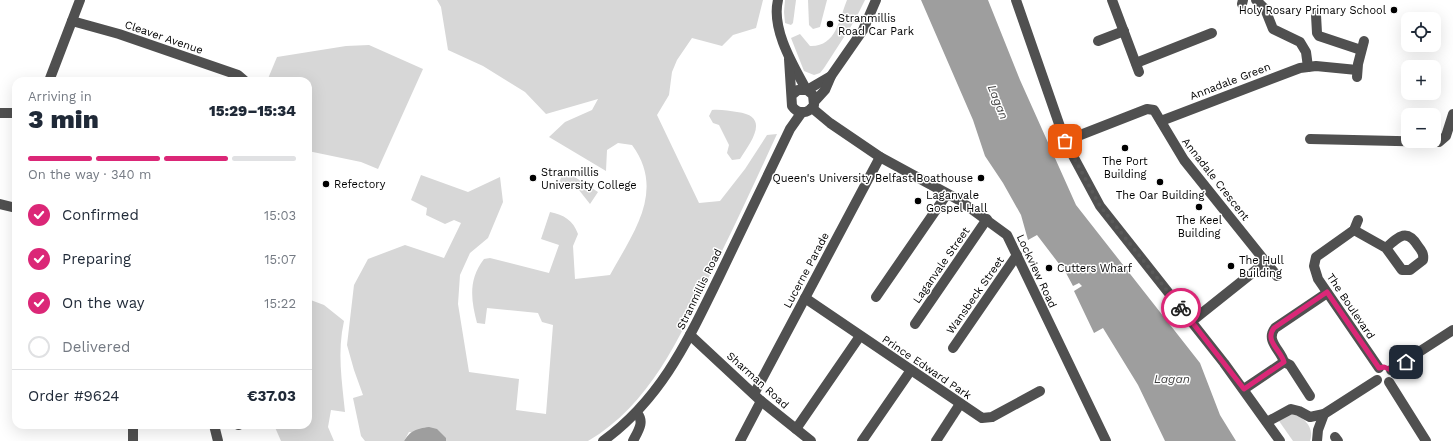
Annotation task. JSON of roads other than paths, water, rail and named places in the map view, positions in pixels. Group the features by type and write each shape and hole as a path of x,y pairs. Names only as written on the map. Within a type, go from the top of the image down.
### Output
{"street":[{"path":"51,77 80,0"},
{"path":"778,0 776,12 777,20 789,59 792,95 791,103 806,108 813,95 807,90 789,59"},
{"name":"Stranmillis Road","path":"603,441 637,413 661,383 690,335 790,129 806,108 825,90 831,76 863,30 876,0"},
{"path":"1016,0 1065,141 1100,206 1192,321 1244,389 1280,441"},
{"path":"1112,0 1137,67 1212,33"},
{"path":"1256,0 1265,9 1273,29 1300,42 1306,52 1308,66"},
{"name":"Annadale Green","path":"1161,121 1292,70 1308,66 1324,66 1357,74 1363,46 1319,36 1317,33 1316,15"},
{"name":"Cleaver Avenue","path":"72,21 118,34 216,67 240,77"},
{"path":"1098,41 1124,31"},
{"path":"792,95 798,90 807,90 831,76"},
{"name":"Lockview Road","path":"806,108 880,157 947,194 987,219 1007,235 1018,255 1106,441"},
{"name":"Annadale Crescent","path":"1065,141 1151,109 1156,112 1184,160 1277,276"},
{"path":"0,113 12,113"},
{"path":"1310,139 1439,142 1446,136 1453,114"},
{"name":"Lucerne Parade","path":"740,441 757,398 805,298 880,157"},
{"path":"876,297 947,194"},
{"path":"0,204 12,207"},
{"name":"Laganvale Street","path":"915,324 987,219"},
{"name":"The Boulevard","path":"1379,368 1327,292 1314,270 1313,262 1318,254 1356,225 1386,248"},
{"name":"Wansbeck Street","path":"952,348 1018,255"},
{"path":"1192,321 1266,262"},
{"path":"1310,396 1290,365 1284,362 1272,342 1272,331 1327,292"},
{"name":"Prince Edward Park","path":"805,298 960,404 977,415 987,419 1040,391"},
{"path":"1391,370 1453,330"},
{"name":"Sharman Road","path":"690,335 757,398 811,441"},
{"path":"796,429 860,336"},
{"path":"1244,389 1284,362"},
{"path":"1384,367 1391,370 1392,378 1389,382 1381,384 1377,380 1375,375 1379,368 1384,367"},
{"path":"862,441 911,370"},
{"path":"1267,422 1291,409 1299,410 1310,417 1324,414 1377,380"},
{"path":"1389,382 1426,441"},
{"path":"936,441 960,404"},
{"path":"633,441 642,423 642,419 637,413"},
{"path":"1317,441 1318,430 1324,414"},
{"path":"132,441 133,429"},
{"path":"215,429 218,441"}],"water":[{"name":"Lagan","path":"921,0 988,0 1020,80 1076,205 1200,363 1220,415 1236,441 1165,441 1138,385 1103,328 1094,333 1074,291 1082,286 1079,283 1073,286 1066,273 1037,235 1028,240 1021,215 1003,183 985,156 973,120"},
{"path":"429,427 437,429 446,438 446,441 404,441 409,434 414,431"}],"place":[{"name":"Holy Rosary Primary School","path":"1394,10"},
{"name":"Stranmillis Road Car Park","path":"830,24"},
{"name":"The Port Building","path":"1125,148"},
{"name":"Stranmillis University College","path":"533,178"},
{"name":"Queen's University Belfast Boathouse","path":"981,178"},
{"name":"The Oar Building","path":"1160,182"},
{"name":"Refectory","path":"326,184"},
{"name":"Laganvale Gospel Hall","path":"918,201"},
{"name":"The Keel Building","path":"1199,207"},
{"name":"The Hull Building","path":"1231,266"},
{"name":"Cutters Wharf","path":"1049,268"}]}
